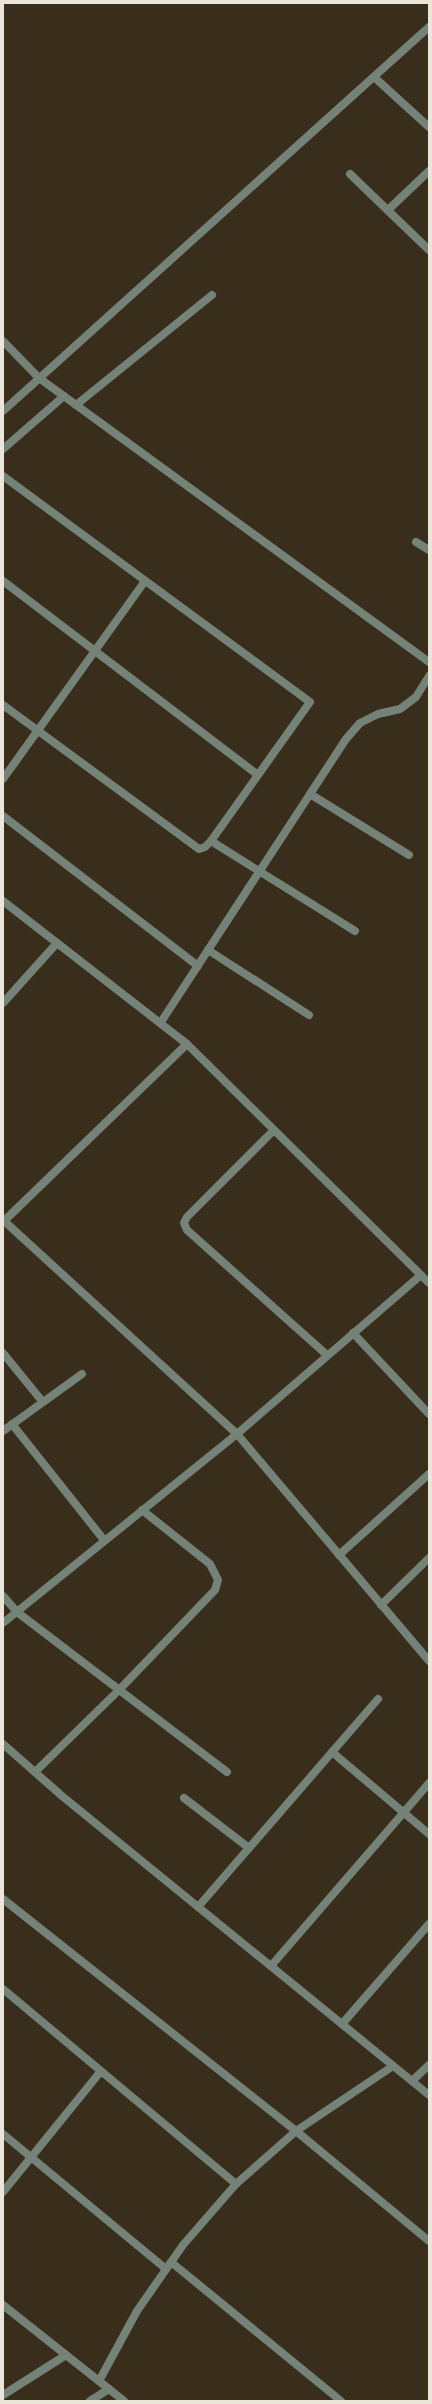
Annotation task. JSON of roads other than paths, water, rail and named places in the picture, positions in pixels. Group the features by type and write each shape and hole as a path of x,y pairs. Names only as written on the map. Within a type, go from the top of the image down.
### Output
{"street":[{"path":"3,411 429,27"},
{"path":"374,77 429,127"},
{"path":"388,210 429,171"},
{"path":"350,174 429,250"},
{"path":"76,405 212,294"},
{"path":"3,341 39,378 429,662"},
{"path":"3,449 64,396"},
{"path":"3,476 310,702 211,841 205,847 199,849 187,842 3,705"},
{"path":"416,542 429,550"},
{"path":"3,581 258,775"},
{"path":"3,779 145,581"},
{"path":"161,1022 346,738 360,723 378,714 400,709 416,697 429,676"},
{"path":"310,794 409,855"},
{"path":"3,816 198,966"},
{"path":"211,841 356,930"},
{"path":"3,901 161,1022 186,1044 429,1283"},
{"path":"3,1003 57,943"},
{"path":"208,950 309,1015"},
{"path":"186,1044 3,1220 237,1434 429,1661"},
{"path":"274,1130 187,1217 184,1223 187,1230 327,1356"},
{"path":"3,1624 104,1540 237,1434 421,1275"},
{"path":"353,1333 429,1414"},
{"path":"3,1353 42,1401"},
{"path":"3,1431 42,1401 82,1374"},
{"path":"12,1424 104,1540"},
{"path":"339,1555 429,1474"},
{"path":"35,1772 119,1690 215,1590 218,1580 210,1564 142,1510"},
{"path":"381,1605 429,1558"},
{"path":"3,1596 17,1612 227,1772"},
{"path":"198,1907 378,1699"},
{"path":"3,1744 198,1907 429,2095"},
{"path":"332,1752 429,1834"},
{"path":"271,1966 429,1783"},
{"path":"184,1798 249,1848"},
{"path":"3,1899 296,2131 429,2240"},
{"path":"342,2024 429,1924"},
{"path":"3,1989 236,2184"},
{"path":"412,2081 429,2065"},
{"path":"99,2381 137,2311 183,2244 236,2184 296,2131 393,2066"},
{"path":"3,2192 101,2071"},
{"path":"3,2134 166,2269"},
{"path":"171,2262 340,2401"},
{"path":"3,2305 124,2401"},
{"path":"3,2395 66,2355"},
{"path":"90,2401 109,2390"}]}
